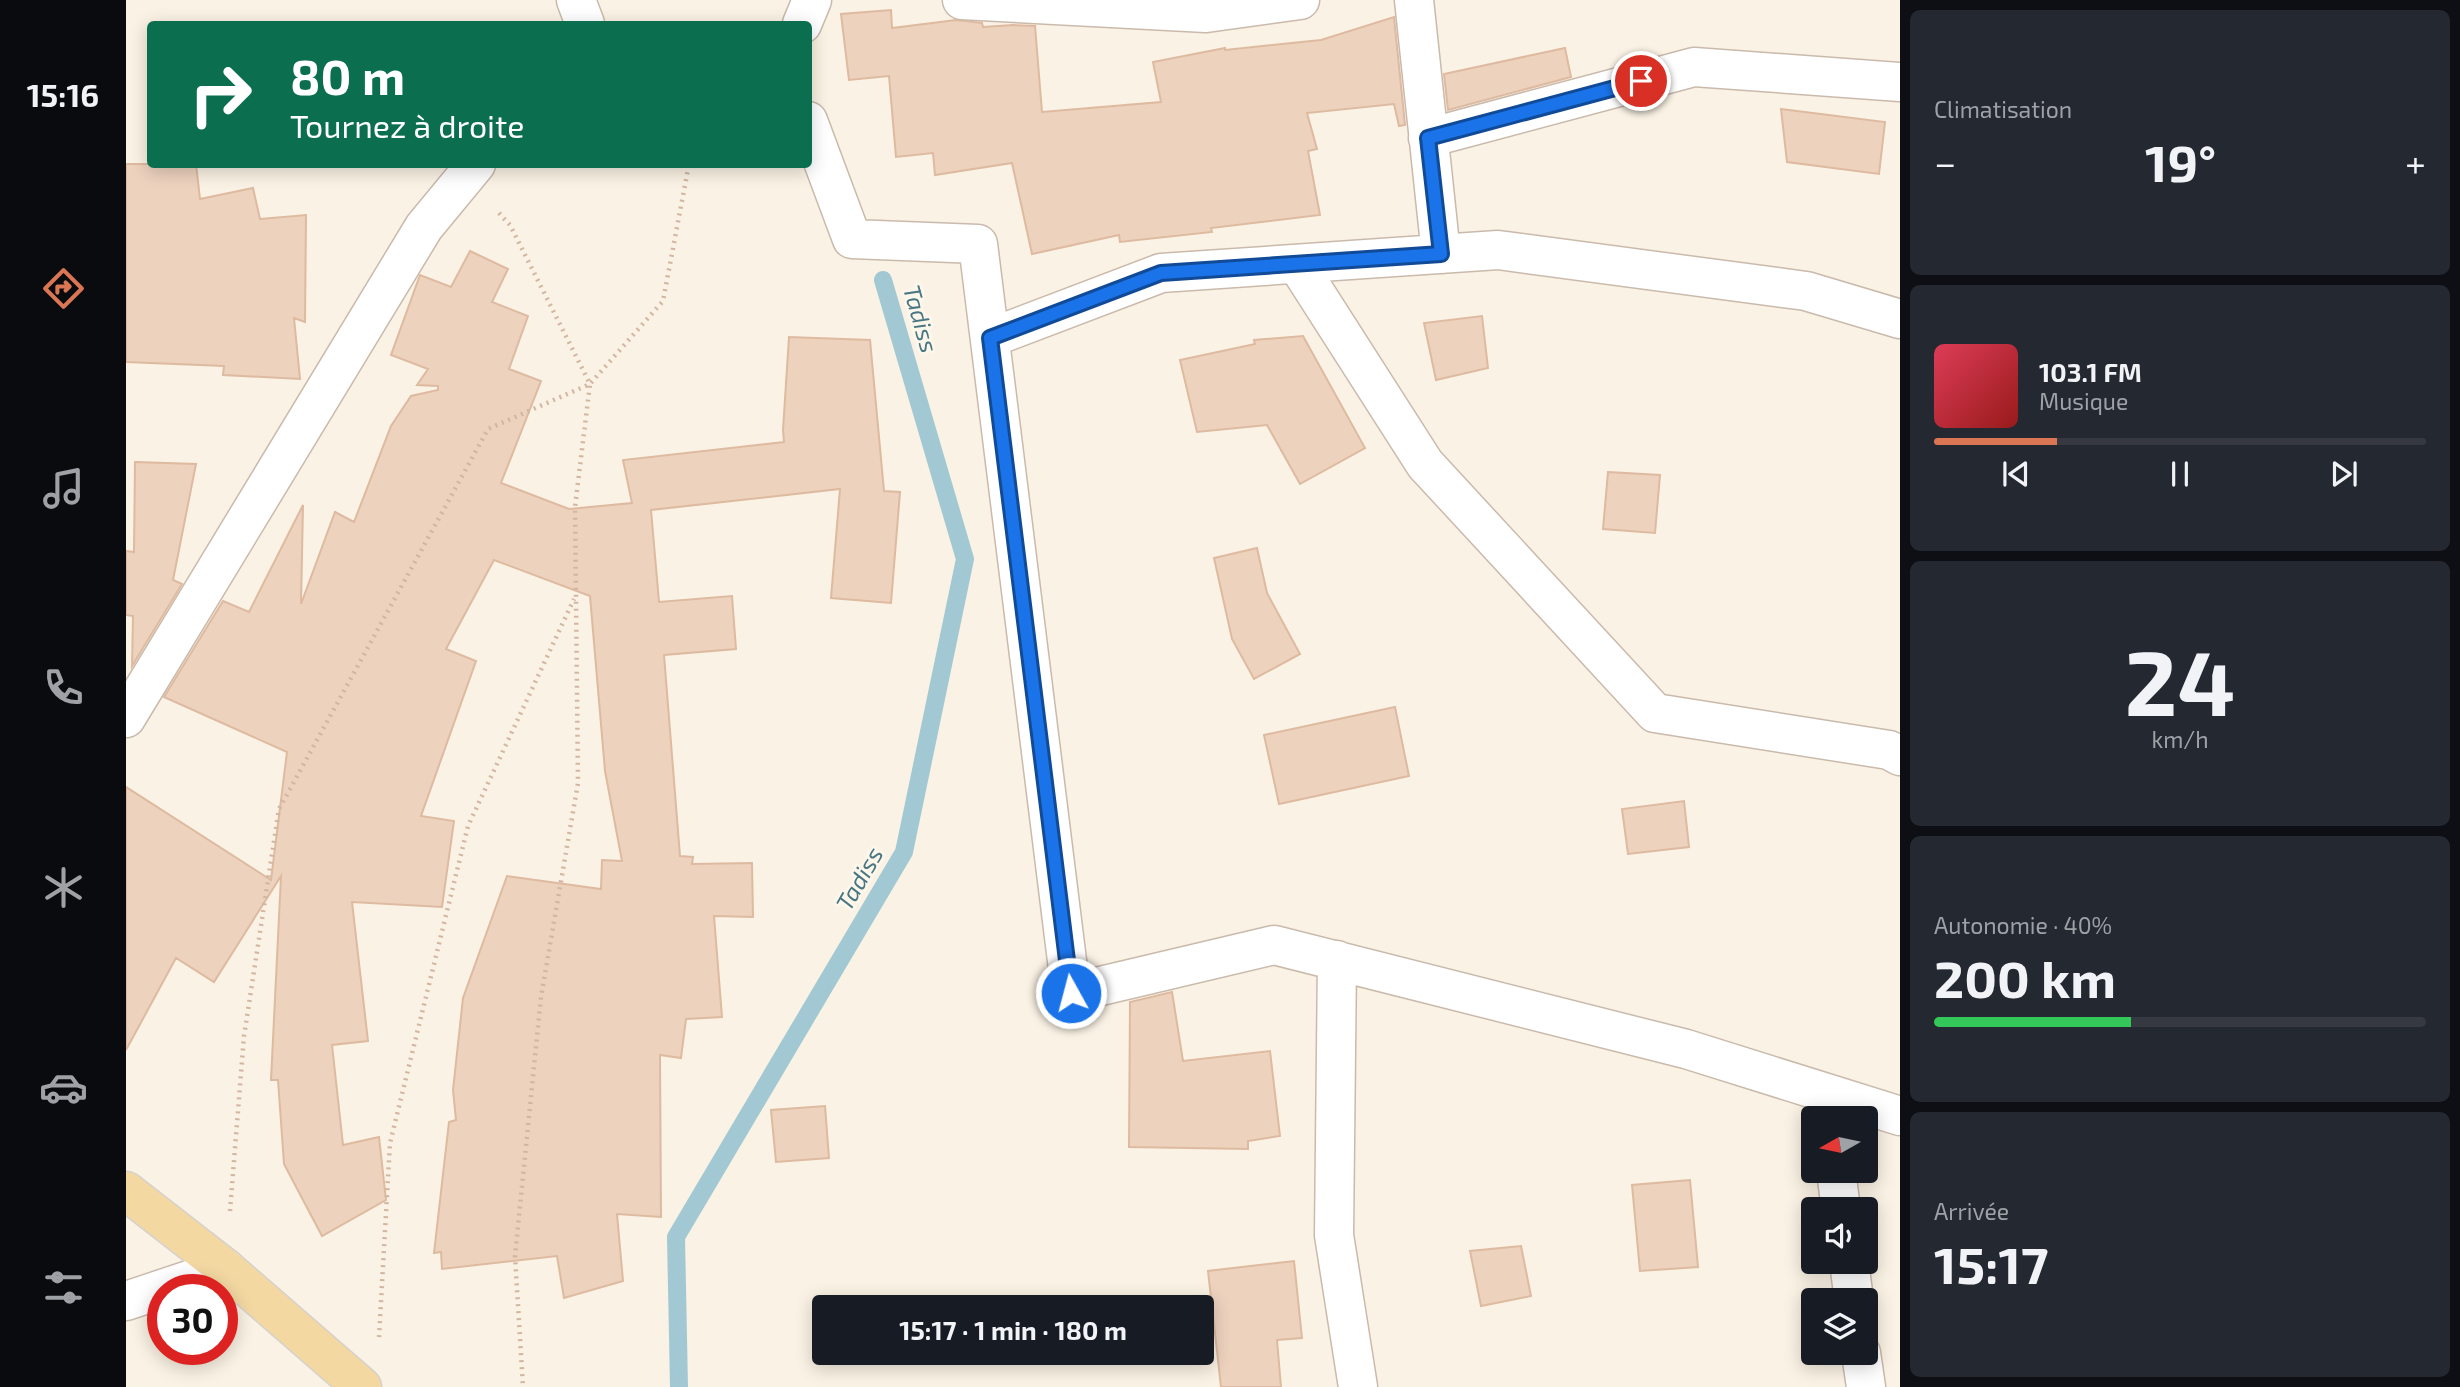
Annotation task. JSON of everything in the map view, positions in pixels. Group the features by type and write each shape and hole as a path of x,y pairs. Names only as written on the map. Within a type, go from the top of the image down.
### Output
{"main road":[{"path":"126,1191 225,1268 362,1387"}],"street":[{"path":"803,21 812,0"},
{"path":"962,0 1206,13 1300,0"},
{"path":"1414,0 1441,254"},
{"path":"1428,138 1694,67 1900,82"},
{"path":"812,132 852,239 978,244 1071,993 1274,945 1686,1049 1827,1105 1900,1116"},
{"path":"126,718 425,227 470,171"},
{"path":"990,338 1161,273 1498,250 1806,291 1900,319"},
{"path":"1297,264 1425,464 1655,713 1889,750 1900,756"},
{"path":"1337,960 1334,1235 1358,1387"},
{"path":"126,1301 225,1268"},
{"path":"1863,1365 1866,1387"}],"path":[{"path":"225,1268 244,1036 279,809 488,429 590,383 663,301 688,168"},
{"path":"470,171 510,225 590,383 575,507 578,783 541,997 515,1256 523,1387"},
{"path":"378,1346 390,1143 468,826 576,595"}],"building":[{"path":"891,10 892,28 956,20 982,23 983,27 1035,26 1042,112 1161,102 1153,62 1225,48 1321,40 1394,17 1405,125 1399,126 1394,104 1307,113 1317,149 1308,151 1320,215 1211,228 1212,232 1120,242 1119,235 1032,254 1012,163 935,175 933,153 896,157 889,76 849,80 841,14"},
{"path":"1565,48 1571,77 1448,110 1444,74"},
{"path":"1781,109 1885,122 1879,174 1787,162"},
{"path":"126,164 147,164 147,168 196,168 200,199 253,188 260,219 306,215 305,322 294,318 300,379 223,375 224,366 126,362"},
{"path":"470,251 508,269 492,302 528,316 509,369 541,381 501,483 569,509 632,503 623,460 784,442 789,337 870,340 884,491 900,492 891,603 831,598 840,489 651,510 659,602 732,596 736,649 664,655 680,856 693,857 692,864 752,863 753,917 714,916 722,1017 686,1019 681,1058 660,1055 661,1217 617,1214 623,1281 564,1298 557,1256 442,1269 441,1252 434,1253 449,1122 456,1120 453,1090 463,998 507,876 601,889 602,860 622,861 605,771 590,596 494,560 446,649 476,661 421,816 454,821 442,907 352,902 368,1041 332,1045 343,1145 379,1137 386,1200 322,1236 284,1164 278,1080 271,1080 281,876 214,982 176,958 126,1050 126,787 271,880 287,752 164,697 223,601 249,612 303,505 301,604 335,512 354,522 391,426 411,396 438,390 438,386 417,385 428,369 391,355 420,275 451,287"},
{"path":"1482,316 1488,368 1436,380 1424,323"},
{"path":"1303,336 1365,448 1300,484 1267,425 1197,432 1180,360 1255,344 1254,340"},
{"path":"135,462 196,464 173,580 182,584 132,666 133,616 126,615 126,551 134,552"},
{"path":"1608,472 1660,475 1655,533 1603,529"},
{"path":"1257,548 1267,593 1300,654 1254,679 1232,639 1214,558"},
{"path":"1395,707 1409,776 1279,804 1264,735"},
{"path":"1684,801 1689,847 1628,854 1622,809"},
{"path":"1172,992 1183,1061 1270,1051 1280,1136 1248,1141 1248,1149 1129,1147 1130,1002"},
{"path":"825,1106 829,1158 776,1162 771,1110"},
{"path":"1690,1180 1698,1267 1640,1271 1632,1185"},
{"path":"1521,1246 1531,1296 1481,1306 1470,1251"},
{"path":"1294,1261 1302,1338 1277,1340 1281,1387 1221,1387 1214,1325 1214,1295 1211,1295 1208,1271"}],"waterway":[{"name":"Tadiss","path":"679,1387 676,1237 904,852 965,559 883,280"}],"route":[{"path":"1071,993 990,338 1161,273 1441,254 1428,138 1641,81"}]}
